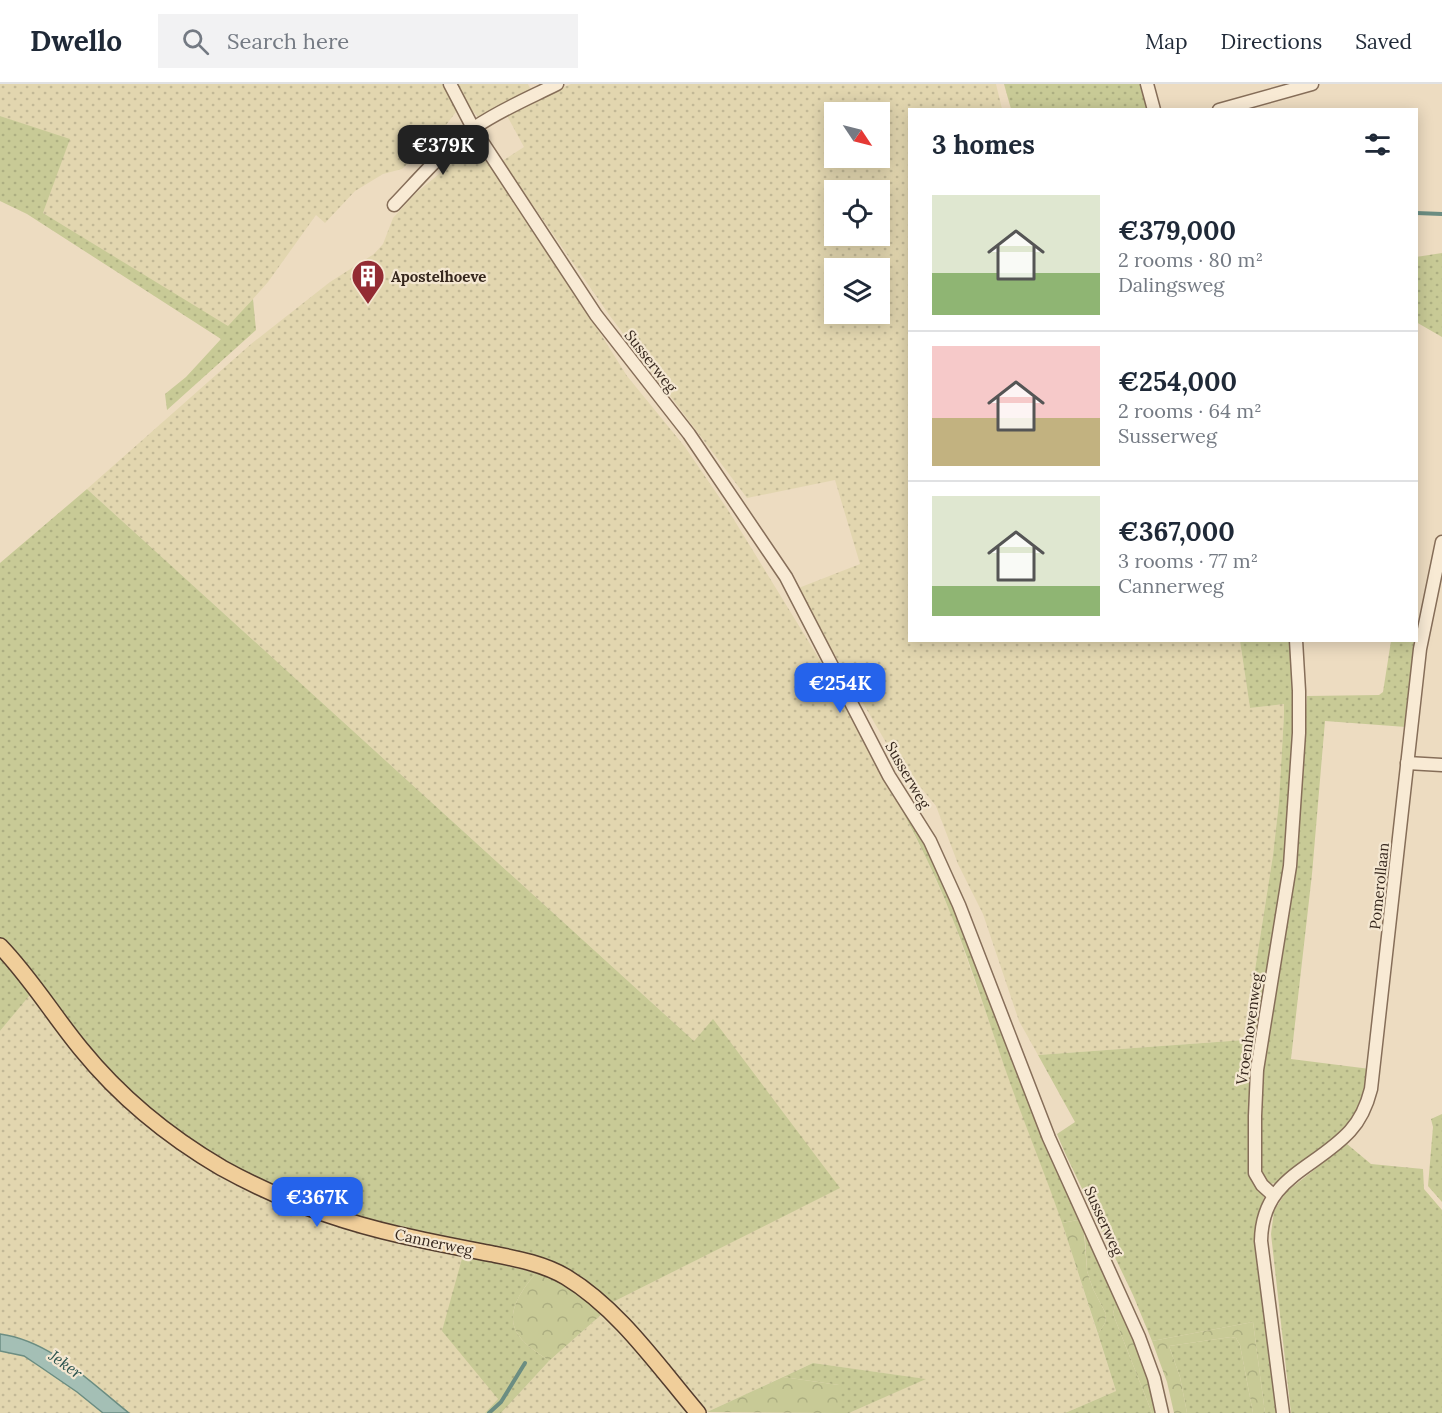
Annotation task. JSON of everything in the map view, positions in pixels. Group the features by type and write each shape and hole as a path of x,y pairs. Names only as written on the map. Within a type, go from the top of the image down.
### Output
{"main road":[{"name":"Cannerweg","path":"0,946 27,976 80,1048 100,1071 159,1125 199,1153 251,1183 314,1210 399,1235 517,1259 557,1272 585,1290 608,1310 698,1413"}],"street":[{"name":"Susserweg","path":"450,84 473,128 596,315 689,435 786,577 889,776 930,841 963,916 1049,1138 1139,1337 1154,1378 1162,1413"},
{"path":"394,205 442,155 473,128 499,112 557,84"},
{"path":"1147,84 1153,108"},
{"path":"1226,108 1312,84"},
{"name":"Pomerollaan","path":"1273,1195 1351,1130 1368,1098 1373,1078 1420,649 1442,542"},
{"name":"Vroenhovenweg","path":"1273,1195 1262,1185 1255,1173 1255,1116 1257,1070 1291,855 1299,733 1296,642"},
{"path":"1407,763 1442,765"},
{"path":"1273,1195 1264,1216 1261,1241 1283,1413"}],"shaded area":[{"path":"0,84 445,84 458,109 438,136 402,169 383,174 355,191 325,223 316,215 268,282 228,327 43,213 69,140 0,116"},
{"path":"457,84 528,84 532,93 480,119 465,103"},
{"path":"571,84 996,84 1002,108 908,108 908,642 1240,642 1250,708 1284,704 1279,802 1273,855 1244,1040 1038,1055 1019,1021 983,914 958,864 936,806 891,751 796,589 860,564 835,480 747,498 610,316 502,161 524,147 505,112"},
{"path":"476,143 494,164 627,376 685,447 728,510 853,714 927,860 951,914 1014,1092 1044,1167 1116,1391 1065,1413 849,1413 925,1379 813,1363 707,1412 611,1303 839,1188 713,1020 694,1041 87,489 251,344 330,282 374,254 383,244 393,218 415,194"},
{"path":"30,995 92,1074 122,1103 463,1255 498,1400 485,1413 129,1413 59,1358 13,1336 0,1334 0,1031"},
{"path":"602,1314 619,1329 691,1413 501,1413 549,1361"},
{"path":"0,1351 24,1356 77,1392 103,1413 0,1413"}],"green space":[{"path":"1004,84 1142,84 1148,108 1011,108"},
{"path":"0,116 70,139 43,213 228,326 253,299 256,330 167,410 165,394 186,377 221,339 27,214 0,201"},
{"path":"1442,253 1442,337 1418,323 1418,257"},
{"path":"87,489 694,1041 713,1019 840,1188 611,1303 594,1287 463,1241 311,1205 232,1166 190,1140 142,1104 109,1074 0,938 0,563"},
{"path":"1240,642 1293,642 1294,784 1250,1172 1253,1183 1264,1197 1256,1227 1276,1413 1265,1413 1253,1322 1152,1341 1133,1295 1057,1134 1075,1122 1038,1055 1244,1040 1273,855 1279,802 1284,704 1250,708"},
{"path":"1391,642 1418,642 1406,727 1325,721 1312,874 1291,1059 1370,1069 1364,1091 1348,1124 1290,1173 1271,1184 1262,1180 1259,1166 1258,1126 1265,1056 1294,876 1307,696 1379,695 1383,692"},
{"path":"858,727 936,849 1083,1219 1062,1223 952,916 919,843"},
{"path":"0,958 17,976 30,995 0,1031"},
{"path":"1442,1114 1442,1202 1428,1186 1433,1127 1431,1119"},
{"path":"1347,1144 1371,1164 1423,1169 1424,1189 1442,1210 1442,1413 1291,1413 1271,1234 1274,1211 1286,1192"},
{"path":"1083,1219 1087,1271 1106,1314 1105,1323 1098,1334 1062,1223"},
{"path":"1084,1221 1117,1297 1113,1314 1152,1413 1065,1413 1116,1391 1098,1334 1105,1323 1106,1314 1087,1271"},
{"path":"463,1255 536,1273 516,1303 513,1319 522,1340 549,1361 501,1413 485,1413 498,1399 442,1331"},
{"path":"536,1273 572,1289 602,1314 549,1361 522,1340 513,1319 520,1295"},
{"path":"1117,1297 1155,1395 1157,1413 1152,1413 1113,1314"},
{"path":"1253,1322 1265,1413 1253,1413 1240,1345 1236,1338 1231,1337 1169,1346 1180,1377 1187,1413 1174,1413 1167,1382 1152,1341"},
{"path":"1236,1338 1240,1345 1253,1413 1187,1413 1180,1377 1169,1346"},
{"path":"813,1363 926,1379 849,1413 839,1413 839,1385 783,1377"},
{"path":"783,1377 839,1385 839,1413 707,1412"}],"water":[{"name":"Jeker","path":"0,1334 19,1338 53,1354 69,1364 129,1413 103,1413 77,1392 24,1356 0,1351"}],"waterway":[{"path":"1418,213 1442,214"},
{"path":"489,1413 501,1402 525,1363"}],"place":[{"name":"Apostelhoeve","path":"368,305"}]}
